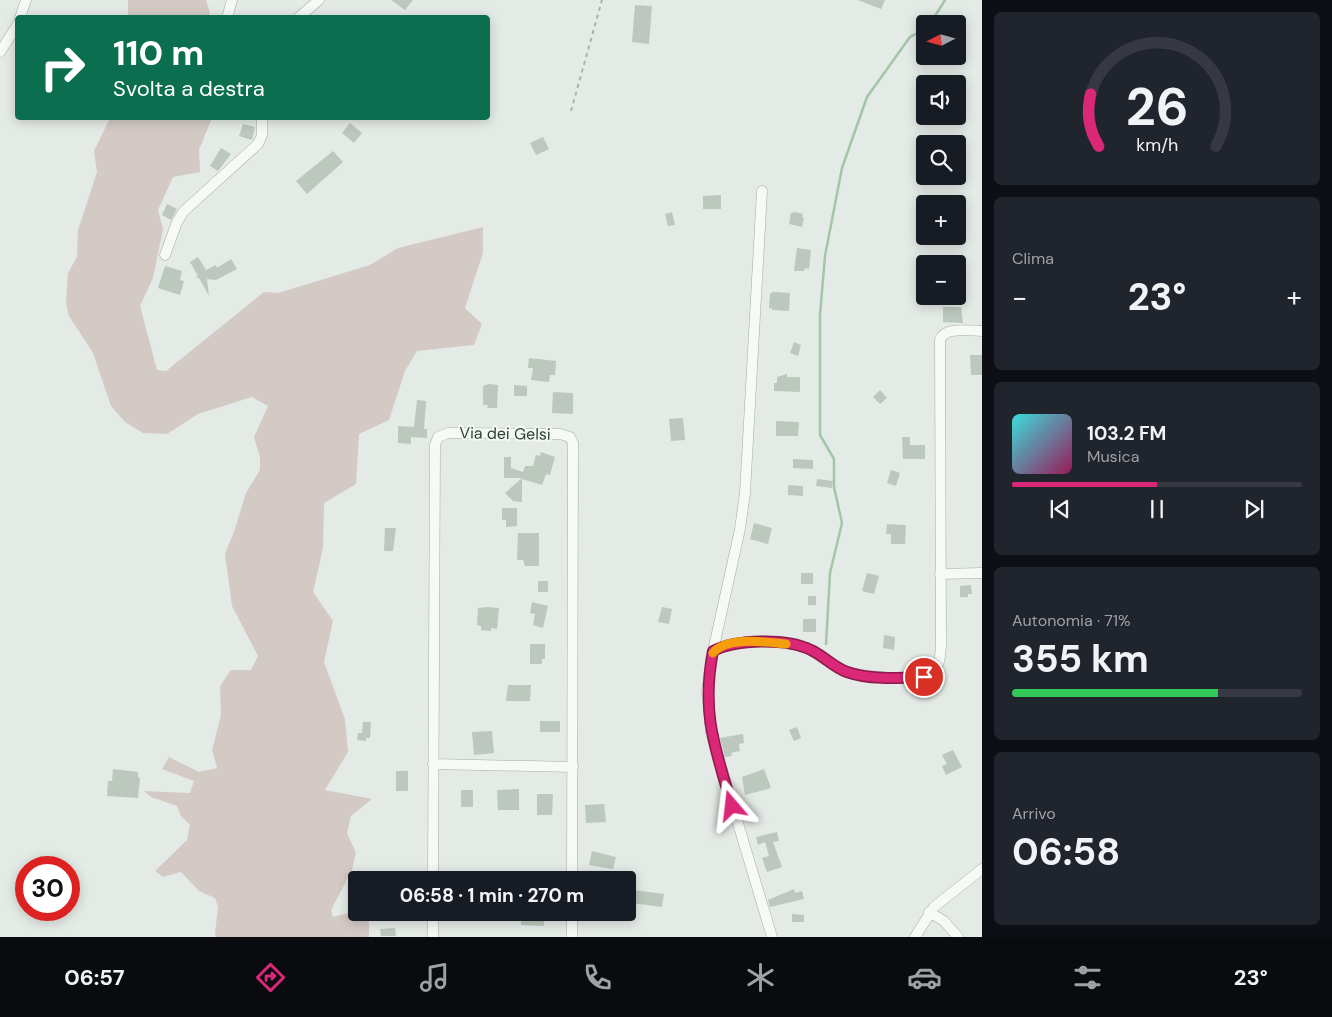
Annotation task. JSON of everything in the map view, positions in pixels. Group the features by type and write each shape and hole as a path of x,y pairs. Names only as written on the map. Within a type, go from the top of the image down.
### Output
{"street":[{"path":"21,15 26,0"},
{"path":"228,15 232,0"},
{"path":"302,15 319,0"},
{"path":"0,52 15,29"},
{"path":"165,255 177,222 186,209 258,144 262,135 262,120"},
{"path":"762,190 745,493 740,529 713,651 707,691 711,733 772,937"},
{"path":"713,651 735,643 793,644 808,648 838,668 853,674 891,677 929,675 937,667 940,658 940,340 942,334 948,331 982,331"},
{"name":"Via dei Gelsi","path":"433,871 437,439 441,434 448,433 560,434 570,437 573,446 572,871"},
{"path":"940,574 982,573"},
{"path":"433,764 573,767"},
{"path":"915,937 929,912 982,869"},
{"path":"929,912 944,921 958,937"},
{"path":"433,921 433,937"},
{"path":"572,921 572,937"}],"path":[{"path":"571,111 602,0"}],"shaded area":[{"path":"128,0 206,0 210,13 209,15 128,15"},
{"path":"109,120 211,120 199,150 200,172 173,177 158,210 163,229 153,278 140,306 157,370 166,371 264,292 278,293 370,265 398,248 483,227 483,253 465,308 482,324 474,345 417,351 405,371 389,420 359,434 356,484 324,503 323,548 313,592 333,621 324,662 345,719 348,752 325,790 372,799 351,816 347,833 356,853 352,870 348,871 348,878 331,910 333,917 348,913 348,921 369,921 369,937 216,937 218,907 215,898 199,891 181,872 163,877 155,871 187,840 190,825 181,816 177,806 151,797 144,791 190,793 194,781 162,769 169,757 199,772 217,768 212,750 221,715 220,686 231,670 251,670 258,656 232,606 225,554 246,493 260,470 260,457 254,437 268,406 252,397 198,414 167,434 143,433 125,422 111,406 93,353 69,316 66,303 68,273 77,257 78,230 97,172 94,151"}],"building":[{"path":"391,0 413,0 405,10"},
{"path":"858,0 885,0 881,9"},
{"path":"635,5 652,6 649,44 632,42"},
{"path":"350,123 362,133 354,143 342,133"},
{"path":"243,124 255,127 252,140 239,136"},
{"path":"543,137 549,149 536,155 530,143"},
{"path":"221,148 231,154 218,171 210,166"},
{"path":"333,151 343,162 307,194 296,181"},
{"path":"721,195 721,209 703,209 703,196"},
{"path":"167,204 177,209 171,220 162,215"},
{"path":"672,212 675,225 668,226 665,214"},
{"path":"791,213 803,214 802,227 789,224"},
{"path":"797,248 811,250 809,269 805,268 804,271 794,271"},
{"path":"198,257 206,270 216,265 217,268 231,259 237,269 216,280 207,279 209,296 199,278 195,277 198,276 190,262"},
{"path":"165,266 182,271 180,280 184,281 180,295 158,288"},
{"path":"773,292 790,293 789,311 772,310 772,308 769,308 770,294"},
{"path":"943,307 961,307 963,323 943,322"},
{"path":"794,342 801,345 798,356 790,353"},
{"path":"970,355 982,355 982,375 971,375"},
{"path":"529,358 556,361 555,375 550,375 549,382 531,380 533,368 528,368"},
{"path":"787,374 787,377 800,377 800,392 774,391 774,383 777,383 777,377"},
{"path":"489,384 498,385 497,408 487,408 488,405 483,405 483,386"},
{"path":"514,385 527,386 527,396 514,396"},
{"path":"880,390 887,398 880,404 873,397"},
{"path":"553,392 573,393 573,414 552,413"},
{"path":"417,400 426,401 424,429 427,429 427,438 411,437 411,444 398,443 398,426 414,427"},
{"path":"683,418 685,440 671,441 669,419"},
{"path":"776,421 799,422 798,436 776,436"},
{"path":"902,437 910,437 910,445 925,445 925,459 903,459"},
{"path":"541,452 555,457 550,475 546,474 542,485 522,479 522,502 513,501 505,493 522,478 504,478 504,457 511,457 511,468 523,472 525,466 533,466 536,455 540,456"},
{"path":"793,459 813,460 813,469 793,468"},
{"path":"891,470 900,473 896,486 887,483"},
{"path":"817,479 833,481 832,488 816,486"},
{"path":"788,485 803,486 803,496 788,495"},
{"path":"502,508 517,508 517,526 506,527 506,520 502,520"},
{"path":"754,523 772,528 768,544 750,539"},
{"path":"887,524 906,525 905,544 891,544 891,534 886,534"},
{"path":"385,528 396,528 393,551 384,551"},
{"path":"518,533 539,533 539,566 525,566 523,560 517,560"},
{"path":"801,573 813,573 813,584 801,584"},
{"path":"867,573 879,576 874,594 862,591"},
{"path":"538,581 548,581 548,592 538,592"},
{"path":"971,585 972,594 968,594 968,597 960,597 960,586"},
{"path":"808,596 816,596 816,605 808,605"},
{"path":"532,602 548,606 543,628 533,625 535,614 530,613"},
{"path":"662,607 672,609 669,624 658,622"},
{"path":"478,608 499,608 497,629 491,628 491,631 481,630 481,626 477,625"},
{"path":"803,619 816,619 816,632 803,632"},
{"path":"884,635 895,637 894,650 883,648"},
{"path":"530,644 545,644 545,659 542,659 542,664 530,664"},
{"path":"508,685 531,685 530,701 506,701"},
{"path":"540,721 560,721 560,732 540,732"},
{"path":"363,722 371,722 370,738 366,738 366,741 357,740 358,733 362,733"},
{"path":"797,727 801,738 794,741 789,730"},
{"path":"492,731 494,753 474,755 472,732"},
{"path":"743,734 744,743 739,744 740,751 731,753 732,756 725,757 720,738"},
{"path":"953,750 962,767 946,775 942,766 947,764 942,755"},
{"path":"113,769 138,772 138,777 140,778 138,798 107,796 108,781 112,781"},
{"path":"764,769 771,788 745,795 742,777"},
{"path":"396,771 408,771 408,791 396,791"},
{"path":"519,789 519,810 498,810 497,790"},
{"path":"461,790 473,790 473,807 461,807"},
{"path":"537,794 553,794 552,815 537,815"},
{"path":"604,804 606,822 586,823 585,805"},
{"path":"777,832 779,841 773,842 782,867 767,872 762,858 769,856 765,842 758,845 756,837"},
{"path":"592,851 616,857 613,869 589,865"},
{"path":"794,889 795,893 802,891 804,899 770,907 768,900"},
{"path":"636,890 664,894 662,907 636,904"},
{"path":"792,914 804,915 804,922 792,922"},
{"path":"521,921 544,921 544,926 521,925"},
{"path":"395,928 396,936 381,936 380,929"}],"waterway":[{"path":"936,15 945,0"},
{"path":"826,644 830,573 842,523 834,487 834,459 820,435 820,315 825,256 842,168 867,97 910,37 916,34"}],"slow traffic":[{"path":"713,653 713,651 735,643 786,644"}],"route":[{"path":"732,806 715,750 708,717 708,683 713,651 735,643 793,644 808,648 838,668 853,674 862,676 924,677"}]}
